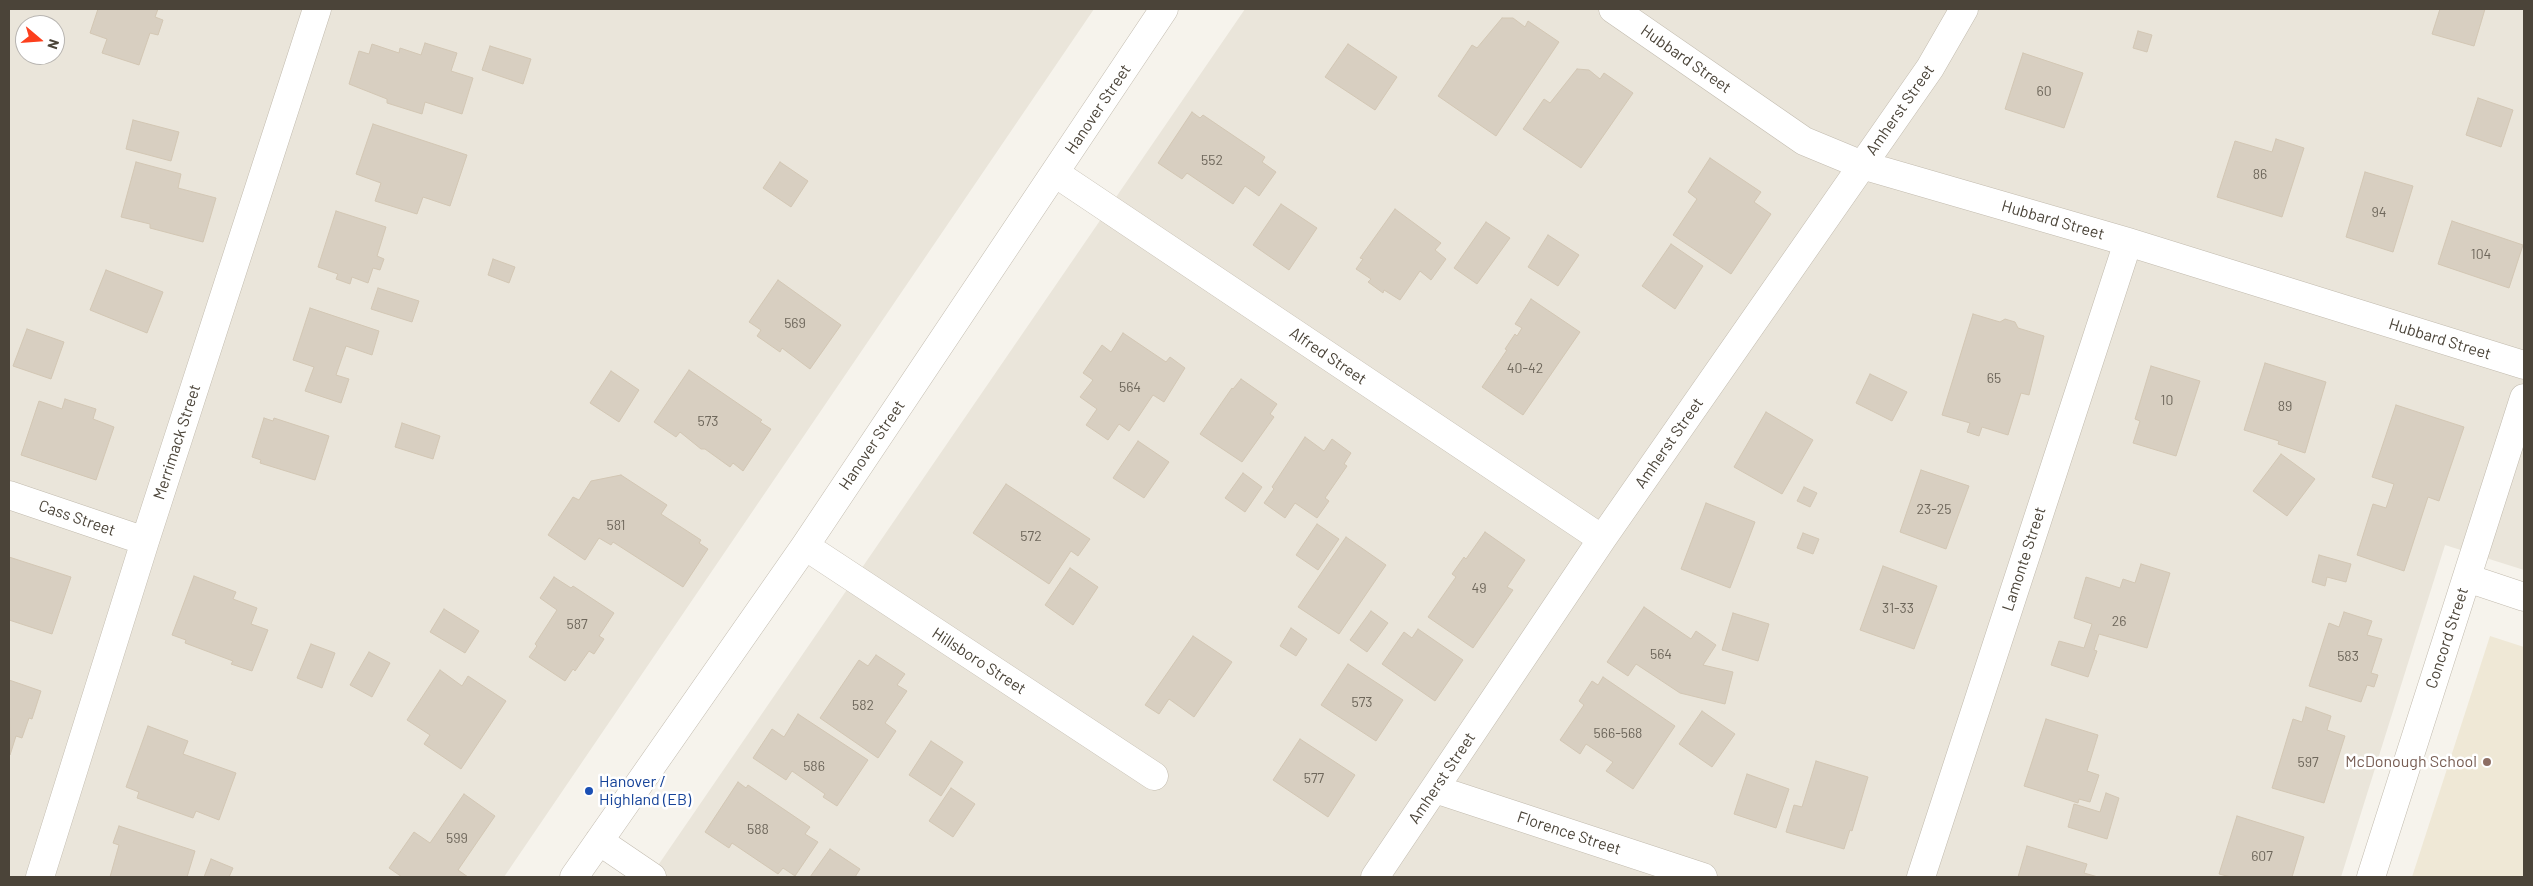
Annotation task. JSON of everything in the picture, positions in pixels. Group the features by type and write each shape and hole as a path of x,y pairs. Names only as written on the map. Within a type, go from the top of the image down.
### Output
{"street":[{"name":"Merrimack Street","path":"40,877 145,541 317,9"},
{"name":"Hanover Street","path":"574,877 805,546 1164,9"},
{"name":"Hubbard Street","path":"1613,9 1804,140 1862,165 2128,242 2524,365"},
{"name":"Amherst Street","path":"1375,877 1602,539 1930,68 1964,9"},
{"name":"Alfred Street","path":"1055,172 1602,539"},
{"name":"Lamonte Street","path":"1921,877 2128,242"},
{"name":"Concord Street","path":"2371,877 2524,398"},
{"name":"Cass Street","path":"9,495 145,541"},
{"name":"Hillsboro Street","path":"805,546 1154,776"},
{"path":"2466,578 2524,597"},
{"name":"Florence Street","path":"1434,789 1703,877"},
{"path":"599,841 652,877"}],"shaded area":[{"path":"9,9 1094,9 504,877 9,877"},
{"path":"1245,9 2524,9 2524,570 2445,545 2341,877 650,877"},
{"name":"McDonough School","path":"2490,636 2524,647 2524,877 2412,877"}],"building":[{"path":"98,9 158,9 155,17 163,20 158,35 150,33 139,65 102,53 107,39 90,33"},
{"path":"2440,9 2485,9 2474,46 2432,34"},
{"path":"1502,18 1513,18 1525,27 1528,21 1559,42 1496,136 1438,96 1472,45 1477,48"},
{"path":"2138,31 2152,35 2147,52 2133,48"},
{"path":"425,43 457,53 451,71 473,78 462,114 425,102 422,114 387,103 387,99 349,84 359,51 369,54 372,44 399,53 400,48 421,55"},
{"path":"1348,44 1397,77 1375,110 1325,77"},
{"path":"490,46 531,59 523,84 482,70"},
{"path":"2023,53 2083,73 2064,128 2005,109"},
{"path":"1577,69 1589,70 1600,79 1604,73 1633,93 1581,168 1523,129 1544,99 1550,103"},
{"path":"2478,98 2513,110 2501,147 2466,135"},
{"path":"1192,112 1200,118 1203,115 1265,157 1262,162 1276,172 1259,196 1245,186 1233,204 1187,173 1182,179 1158,163"},
{"path":"133,120 179,132 171,161 126,149"},
{"path":"373,124 467,155 450,206 423,197 417,214 375,201 381,183 356,174"},
{"path":"2276,139 2304,148 2282,217 2217,197 2235,141 2272,152"},
{"path":"1710,158 1761,192 1754,202 1771,214 1731,274 1673,235 1697,199 1688,192"},
{"path":"136,162 181,174 178,188 216,198 203,242 150,228 150,224 121,217"},
{"path":"780,162 808,181 791,207 763,188"},
{"path":"2365,172 2413,186 2393,252 2346,237"},
{"path":"1281,204 1317,228 1289,270 1253,245"},
{"path":"1395,209 1441,243 1435,250 1446,259 1431,280 1420,271 1400,300 1384,290 1383,293 1368,282 1371,279 1356,269 1363,259 1360,258"},
{"path":"336,211 386,227 377,256 384,259 380,270 373,268 368,283 352,277 350,284 336,279 338,274 318,267"},
{"path":"2452,221 2523,245 2509,288 2438,264"},
{"path":"1486,222 1510,238 1477,284 1454,268"},
{"path":"1548,235 1579,255 1558,286 1528,267"},
{"path":"1671,244 1703,266 1675,309 1642,286"},
{"path":"493,259 515,267 509,283 488,275"},
{"path":"106,270 163,292 147,333 90,310"},
{"path":"778,280 841,325 810,369 782,348 780,352 757,336 761,330 749,322"},
{"path":"378,288 419,301 412,322 371,309"},
{"path":"1531,299 1580,332 1523,415 1482,387 1507,350 1505,349 1515,334 1517,336 1522,328 1515,324"},
{"path":"310,308 379,331 372,355 346,346 336,375 349,379 341,403 305,391 314,367 293,360"},
{"path":"1973,314 2000,322 2005,319 2015,322 2018,328 2044,336 2029,395 2021,393 2008,435 1982,427 1979,436 1967,432 1970,423 1942,415"},
{"path":"27,329 64,342 51,379 13,366"},
{"path":"1123,333 1166,362 1170,357 1185,368 1164,402 1153,395 1129,431 1119,424 1108,440 1086,425 1097,409 1080,397 1093,380 1083,373 1102,345 1111,352"},
{"path":"2265,363 2326,382 2305,453 2278,444 2279,441 2244,430"},
{"path":"2151,366 2200,381 2176,456 2133,443 2140,421 2135,419"},
{"path":"689,370 762,420 760,422 771,429 743,471 733,463 730,467 705,449 701,449 680,432 676,437 654,422"},
{"path":"611,371 639,390 619,422 590,403"},
{"path":"1870,374 1907,392 1892,421 1856,403"},
{"path":"1241,379 1277,404 1270,414 1274,417 1242,462 1200,434 1232,388"},
{"path":"65,399 96,409 93,419 114,427 96,480 21,455 39,401 62,409"},
{"path":"2396,405 2464,427 2439,501 2428,497 2404,571 2357,555 2373,504 2386,508 2394,484 2372,477"},
{"path":"1766,412 1813,440 1782,494 1734,467"},
{"path":"264,418 273,421 274,418 329,436 315,480 260,463 261,460 252,457"},
{"path":"402,423 440,436 433,459 395,447"},
{"path":"1305,437 1324,451 1332,439 1351,453 1344,464 1347,466 1325,498 1329,501 1317,518 1295,503 1285,518 1264,503 1274,489 1272,487"},
{"path":"1138,441 1169,462 1144,498 1113,478"},
{"path":"2281,454 2315,479 2287,516 2253,491"},
{"path":"1921,470 1969,486 1946,549 1900,532"},
{"path":"1243,473 1262,487 1245,512 1225,498"},
{"path":"621,475 667,505 661,514 701,540 699,543 708,549 683,587 613,542 611,545 599,538 585,560 548,535 573,497 579,500 591,481"},
{"path":"1006,484 1090,539 1078,556 1071,551 1049,584 973,533"},
{"path":"1804,487 1817,493 1810,507 1797,501"},
{"path":"1706,503 1755,522 1730,588 1681,569"},
{"path":"1317,524 1339,539 1318,570 1296,555"},
{"path":"1485,532 1525,560 1507,587 1513,590 1473,648 1428,617 1456,577 1452,574 1464,557 1466,559"},
{"path":"1803,533 1819,539 1813,554 1797,548"},
{"path":"1346,537 1386,565 1339,634 1298,607"},
{"path":"2319,555 2351,564 2346,582 2327,577 2325,586 2312,582"},
{"path":"9,557 71,577 52,634 9,620"},
{"path":"2141,564 2170,573 2147,648 2099,634 2094,650 2097,651 2088,677 2051,665 2059,641 2084,648 2092,624 2074,618 2086,577 2120,588 2123,579 2135,583"},
{"path":"1883,566 1937,586 1914,649 1860,630"},
{"path":"1070,568 1098,587 1073,625 1045,605"},
{"path":"194,576 236,592 233,599 257,608 251,624 268,630 252,671 231,664 233,661 185,643 186,640 172,635"},
{"path":"554,577 571,588 573,586 614,613 599,636 604,639 594,654 589,651 575,671 573,669 565,681 529,657 557,610 540,598"},
{"path":"1644,607 1691,639 1696,631 1716,645 1703,665 1733,672 1725,704 1680,693 1636,664 1628,676 1607,662"},
{"path":"444,609 479,631 465,653 430,632"},
{"path":"1371,611 1388,623 1367,652 1350,640"},
{"path":"2344,612 2372,621 2367,635 2382,639 2371,673 2378,675 2374,687 2367,685 2361,702 2309,686 2329,623 2339,627"},
{"path":"1733,613 1769,624 1758,661 1722,650"},
{"path":"1291,628 1307,639 1296,656 1280,646"},
{"path":"1418,629 1463,660 1435,701 1382,664 1404,632 1412,638"},
{"path":"1193,636 1232,662 1194,717 1169,699 1159,714 1145,705"},
{"path":"311,644 335,653 322,688 297,678"},
{"path":"369,652 390,663 372,697 350,685"},
{"path":"876,655 905,674 897,685 907,691 885,723 896,731 878,758 820,718 859,660 868,666"},
{"path":"1348,664 1403,700 1376,741 1321,705"},
{"path":"440,670 462,686 468,676 506,701 461,769 424,744 430,735 407,720"},
{"path":"1603,677 1675,726 1633,789 1606,771 1613,762 1586,744 1580,754 1560,740 1584,705 1579,701 1592,681 1598,685"},
{"path":"9,680 41,691 32,719 29,718 22,738 16,736 10,755"},
{"path":"2306,707 2331,716 2327,730 2345,736 2324,803 2272,788 2293,719 2302,722"},
{"path":"1702,711 1735,734 1712,767 1679,744"},
{"path":"798,714 868,760 837,806 823,797 825,794 792,771 786,780 753,758 772,729 784,737"},
{"path":"2046,719 2098,735 2087,771 2099,775 2090,802 2079,799 2078,803 2024,786"},
{"path":"148,726 188,741 183,754 236,773 219,820 196,811 193,818 137,798 139,792 126,787"},
{"path":"1300,739 1355,775 1328,817 1273,780"},
{"path":"931,741 963,762 941,796 909,775"},
{"path":"1816,761 1868,777 1852,831 1850,830 1844,849 1786,832 1794,805 1802,807"},
{"path":"1747,774 1789,789 1776,828 1734,814"},
{"path":"738,782 746,788 748,785 810,827 805,834 818,842 795,876 783,868 778,874 732,843 729,848 705,832"},
{"path":"951,788 975,804 953,837 929,821"},
{"path":"2106,793 2119,798 2107,839 2068,827 2074,804 2100,812"},
{"path":"464,794 495,816 458,870 468,877 402,877 389,868 414,832 430,843"},
{"path":"2237,816 2304,837 2292,877 2231,877 2219,874"},
{"path":"119,826 195,851 187,877 110,877 119,845 113,843"},
{"path":"2027,846 2087,864 2084,873 2098,877 2018,877"},
{"path":"830,849 860,869 855,877 810,877"},
{"path":"211,859 233,868 229,877 204,877"}],"place":[{"name":"McDonough School","path":"2487,762"},
{"name":"Hanover / Highland (EB)","path":"589,791"}]}
